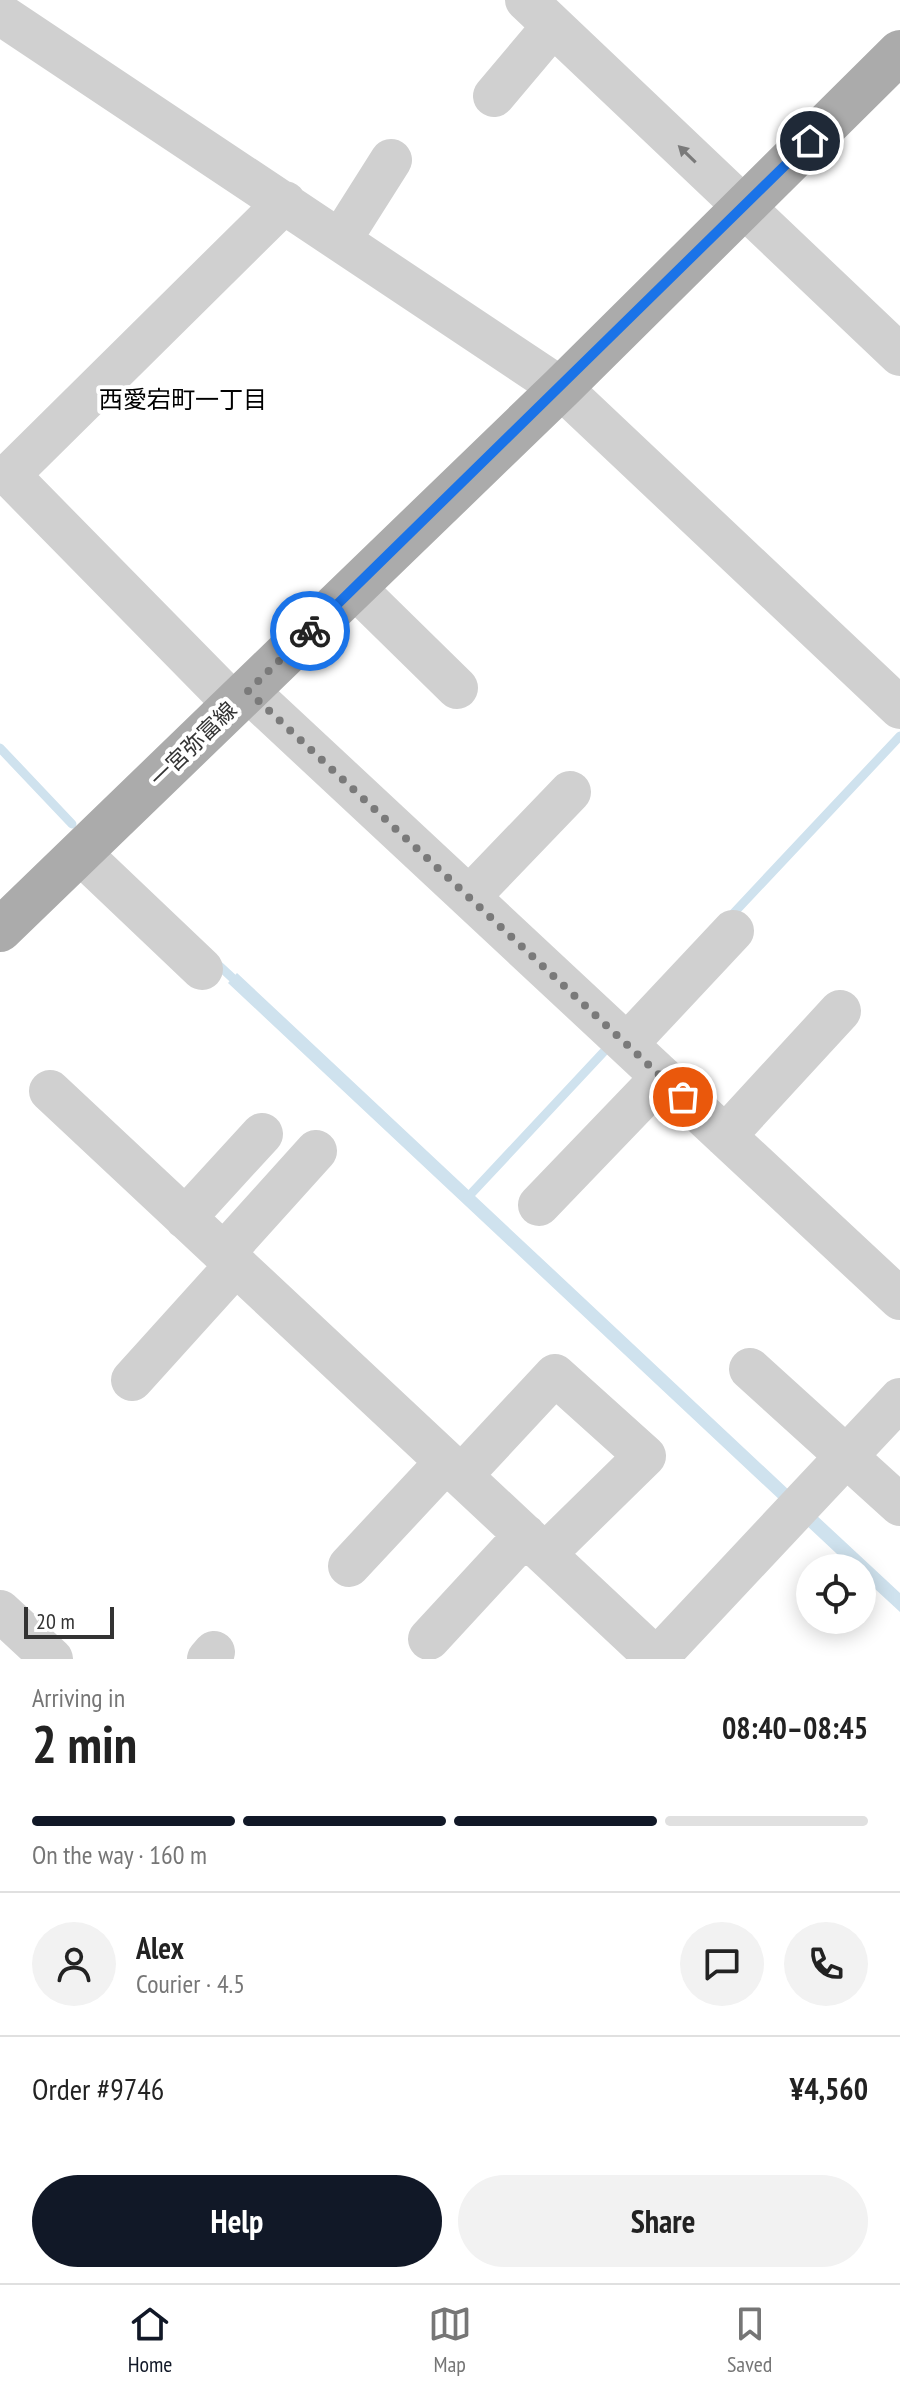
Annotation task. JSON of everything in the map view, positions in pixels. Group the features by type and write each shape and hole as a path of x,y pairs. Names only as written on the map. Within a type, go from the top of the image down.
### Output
{"main road":[{"name":"一宮弥富線","path":"0,930 561,388 900,52"}],"street":[{"path":"494,96 540,13 900,355"},
{"path":"0,14 561,388 900,708"},
{"path":"341,239 391,160"},
{"path":"285,202 4,474 241,698 469,897 900,1299"},
{"path":"355,588 457,688"},
{"path":"469,897 570,792"},
{"path":"80,853 202,969"},
{"path":"627,1044 733,931"},
{"path":"725,1136 840,1011"},
{"path":"539,1205 662,1077"},
{"path":"50,1091 657,1659 900,1399"},
{"path":"185,1218 262,1134"},
{"path":"132,1380 316,1151"},
{"path":"750,1369 900,1505"},
{"path":"349,1566 555,1375 645,1456 574,1530 535,1545 429,1639"},
{"path":"0,1611 52,1659"}],"water":[{"path":"237,973 791,1492 782,1502 228,983"},
{"path":"815,1514 858,1554 837,1554 805,1524"},
{"path":"876,1571 900,1593 900,1612 876,1590"}],"waterway":[{"path":"730,917 900,736"},
{"path":"0,748 72,824"},
{"path":"214,961 239,984"},
{"path":"468,1197 612,1043"}],"way so far":[{"path":"310,631 248,691 683,1097"}],"district":[{"name":"西愛宕町一丁目","path":"183,399"}],"route":[{"path":"310,631 810,141"}]}
